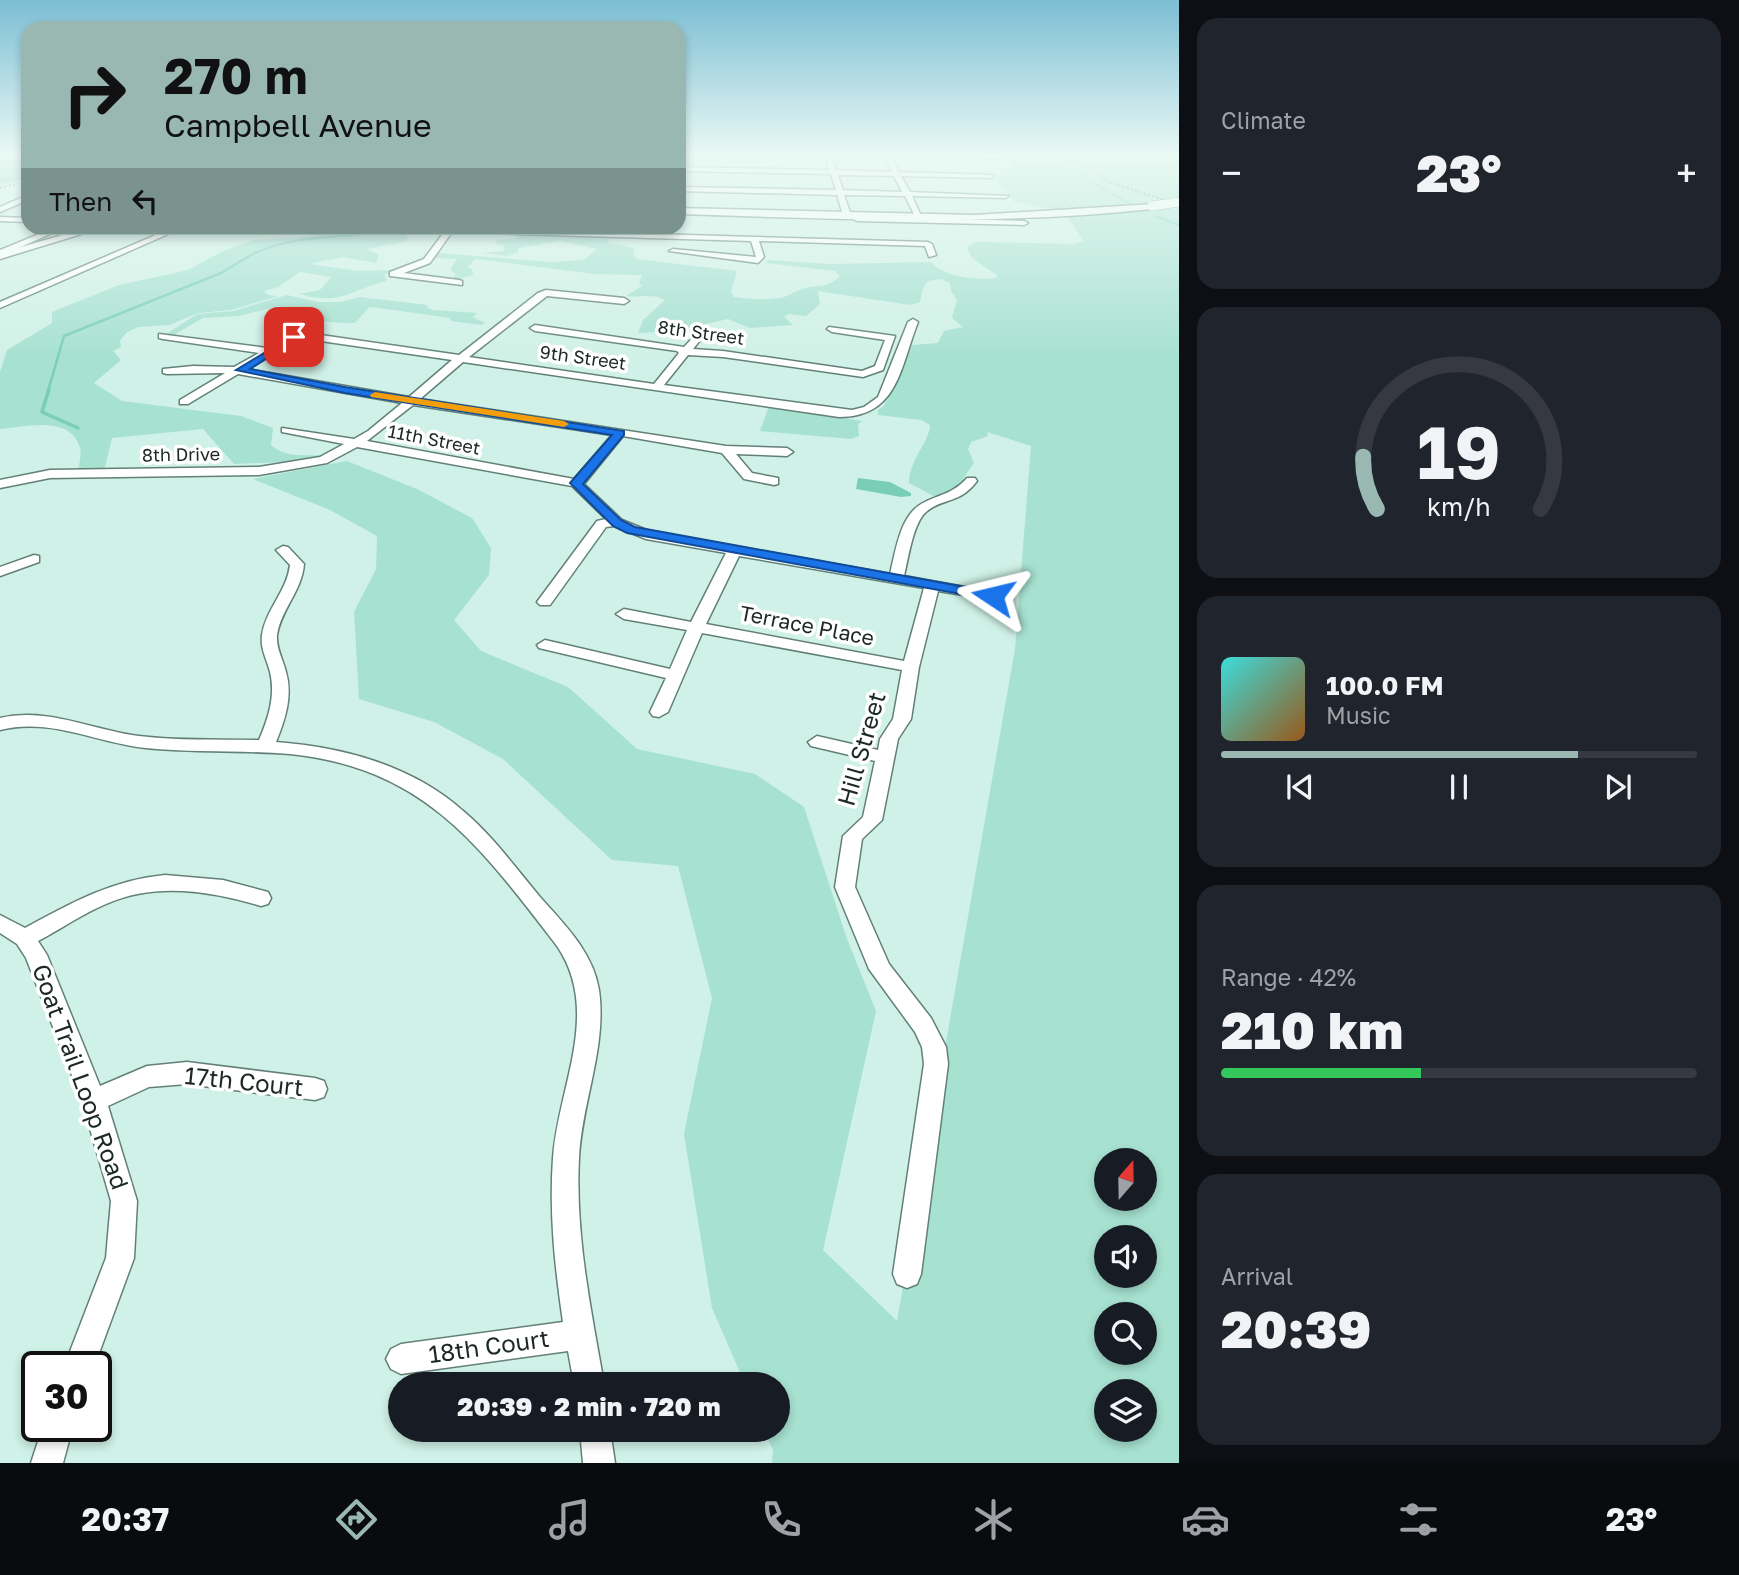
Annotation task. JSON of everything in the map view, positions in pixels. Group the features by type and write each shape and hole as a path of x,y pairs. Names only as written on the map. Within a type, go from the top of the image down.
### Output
{"main road":[{"path":"0,254 70,235"}],"street":[{"path":"852,223 851,229 858,252"},
{"path":"0,254 44,235"},
{"path":"0,305 162,235"},
{"path":"446,235 427,261 394,274 459,283"},
{"path":"679,235 928,244 932,255"},
{"path":"673,251 758,260 760,257 754,239"},
{"name":"8th Drive","path":"6,478 50,474 275,470 323,460 359,443 498,327 541,295 546,293 624,301"},
{"name":"9th Street","path":"270,351 300,336 839,414 862,414 874,408 883,398 913,322"},
{"name":"8th Street","path":"535,328 669,347 683,352 734,355 863,373 879,368 891,338 832,329"},
{"path":"658,386 704,329"},
{"path":"163,336 270,351"},
{"path":"184,402 270,351"},
{"path":"167,371 196,368 241,370 412,401 726,450 787,452"},
{"name":"11th Street","path":"286,430 576,483"},
{"path":"620,433 576,483 616,522 646,535 993,596"},
{"path":"726,450 748,476 774,481"},
{"path":"896,578 915,515 925,507 962,494 971,481"},
{"path":"545,602 602,524 616,522"},
{"path":"265,744 281,704 281,690 269,640 271,629 297,579 297,564 283,550"},
{"path":"659,712 734,550"},
{"path":"0,572 34,559"},
{"name":"Hill Street","path":"906,1274 936,1064 934,1047 923,1025 880,969 845,887 853,836 872,820 889,739 902,719 911,667 932,585"},
{"name":"Terrace Place","path":"624,614 911,667"},
{"path":"545,645 674,675"},
{"path":"0,724 37,718 111,737 165,745 265,744 358,761 429,794 474,834 564,939 587,986 589,1036 572,1104 563,1211 577,1335 586,1372"},
{"path":"817,742 885,757"},
{"path":"25,938 106,895 151,883 195,883 261,898"},
{"name":"Goat Trail Loop Road","path":"0,923 25,938 36,955 94,1101 124,1201 120,1258 85,1351"},
{"name":"17th Court","path":"94,1101 146,1077 187,1073 315,1089"},
{"name":"18th Court","path":"401,1359 577,1335"},
{"path":"47,1463 53,1442"},
{"path":"596,1442 599,1463"}],"shaded area":[{"path":"1072,223 1179,223 1179,1463 772,1463 773,1450 769,1442 790,1442 790,1372 740,1372 712,1308 684,1134 712,998 678,866 612,860 503,759 434,722 359,699 354,612 376,569 377,536 330,510 253,479 347,461 417,489 472,518 491,548 489,575 454,620 481,651 568,687 637,749 755,774 804,807 847,939 876,1011 823,1250 897,1321 1015,649 1031,446 987,432 988,436 971,442 968,449 974,463 956,489 937,498 909,483 912,466 927,438 930,425 921,420 878,415 878,410 884,406 912,345 938,343 944,331 963,327 952,318 957,300 951,291 950,283 940,279 928,281 923,288 920,302 910,305 818,291 820,304 806,316 788,314 784,317 793,325 750,328 728,319 676,331 638,333 643,320 665,300 651,296 626,296 642,286 639,283 642,275 595,274 476,259 467,267 472,269 473,275 452,281 456,274 450,270 457,259 435,258 439,253 550,262 584,260 597,249 560,241 519,248 518,252 508,256 482,253 504,251 504,245 495,244 497,240 517,238 518,235 610,236 608,243 635,248 633,254 636,259 737,271 731,292 734,297 772,299 828,284 840,276 835,271 766,263 768,260 831,264 931,262 953,275 979,279 996,278 997,275 972,258 967,247 976,242 1073,244 1084,241"},
{"path":"407,235 408,241 368,249 379,255 376,263 342,257 309,264 358,271 392,270 395,273 384,274 387,281 336,298 299,294 320,290 331,277 300,272 278,287 264,291 268,295 278,296 231,310 198,313 169,325 138,327 127,332 120,341 121,347 113,351 121,360 94,383 122,401 241,416 273,428 271,445 276,449 296,455 325,455 284,462 234,464 203,429 112,438 104,471 78,470 80,448 75,437 67,430 46,425 0,429 0,372 7,350 52,323 52,312 119,285 188,270 221,252 253,240"},
{"path":"287,295 318,302 341,302 359,297 428,305 427,308 433,310 478,313 472,317 485,323 482,325 451,321 450,318 369,307 355,323 335,322 277,312 284,307 278,306 239,316 203,318 172,336 165,335 197,314 233,311"},
{"path":"769,406 862,421 858,424 859,436 851,439 760,431"},
{"path":"858,478 890,482 911,493 911,496 901,497 856,489"}],"waterway":[{"path":"1174,223 1179,225"},
{"path":"246,258 293,241 352,235"},
{"path":"48,391 64,336 221,273 249,256"},
{"path":"49,389 42,412 78,428"}],"slow traffic":[{"path":"375,395 564,424"}],"route":[{"path":"294,337 241,370 345,390 620,433 576,483 617,523 631,530 646,535 993,596"}]}
